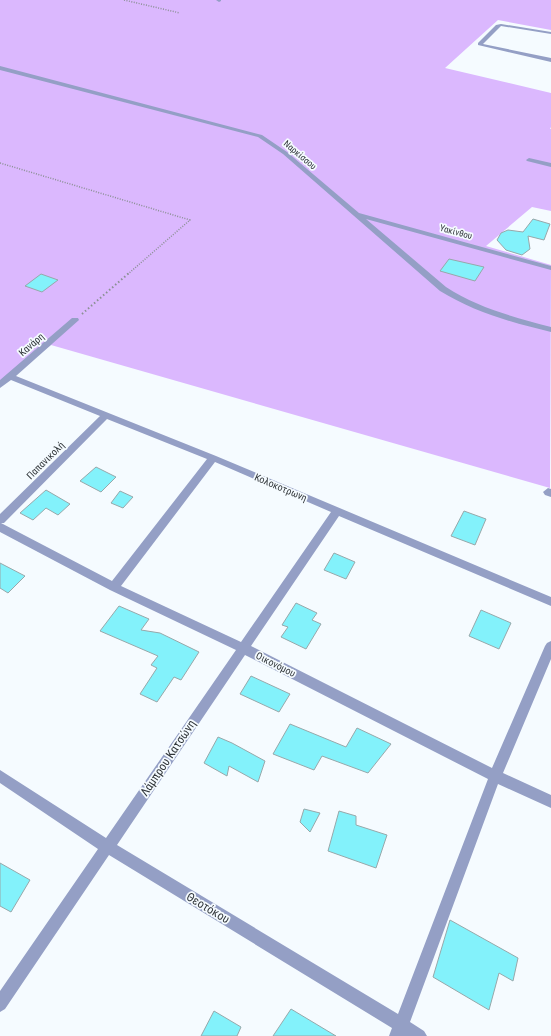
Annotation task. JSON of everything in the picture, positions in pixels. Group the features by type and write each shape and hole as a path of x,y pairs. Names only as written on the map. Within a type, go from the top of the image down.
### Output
{"street":[{"path":"551,33 501,25 498,26 480,44 551,60"},
{"name":"Ναρκίσσου","path":"0,68 260,136 285,153 443,289 456,298 475,307 551,330"},
{"path":"529,160 551,165"},
{"name":"Υακίνθου","path":"356,214 551,268"},
{"name":"Κανάρη","path":"0,385 76,320"},
{"name":"Κολοκοτρωνη","path":"10,377 213,458 551,602"},
{"name":"Παπανικολή","path":"0,520 106,415"},
{"path":"114,587 213,458"},
{"name":"Λάμπρου Κατσώνη","path":"0,1004 337,511"},
{"name":"Οικονόμου","path":"0,527 114,587 243,648 495,776 551,802"},
{"path":"399,1031 495,776 551,646"},
{"name":"Θεοτόκου","path":"0,776 108,847 399,1031 420,1036"}],"path":[{"path":"124,0 180,13"},
{"path":"0,162 190,220 76,320"}],"shaded area":[{"path":"0,0 551,0 551,30 498,20 445,68 551,93 551,211 532,207 486,246 551,265 550,488 51,345 0,385"}],"building":[{"path":"533,219 550,224 544,240 528,236 530,249 522,255 506,250 497,240 501,233 508,230 523,232"},
{"path":"449,259 484,267 475,281 440,271"},
{"path":"41,274 58,280 42,292 25,286"},
{"path":"96,467 116,477 101,492 80,481"},
{"path":"46,490 70,504 58,515 46,508 33,520 20,513"},
{"path":"120,491 133,497 123,508 111,503"},
{"path":"464,511 486,519 475,545 451,536"},
{"path":"334,553 355,562 346,579 324,570"},
{"path":"0,563 25,576 8,593 0,588"},
{"path":"296,603 317,613 312,620 321,624 306,649 281,637 288,627 282,625"},
{"path":"119,606 149,619 141,630 160,633 199,652 181,680 174,677 157,702 140,694 157,668 151,665 158,656 100,631"},
{"path":"481,610 511,623 499,649 469,636"},
{"path":"251,676 290,694 279,712 240,694"},
{"path":"290,724 346,747 357,728 391,744 368,773 322,756 314,770 273,754"},
{"path":"218,737 265,761 258,782 229,766 227,776 204,763"},
{"path":"304,809 320,813 310,832 300,822"},
{"path":"339,811 356,816 356,825 387,835 376,868 328,851"},
{"path":"0,863 30,880 11,912 0,906"},
{"path":"450,920 518,958 513,981 499,973 489,1010 433,977"},
{"path":"291,1009 336,1036 273,1036"},
{"path":"214,1011 241,1027 237,1036 201,1036"}]}
